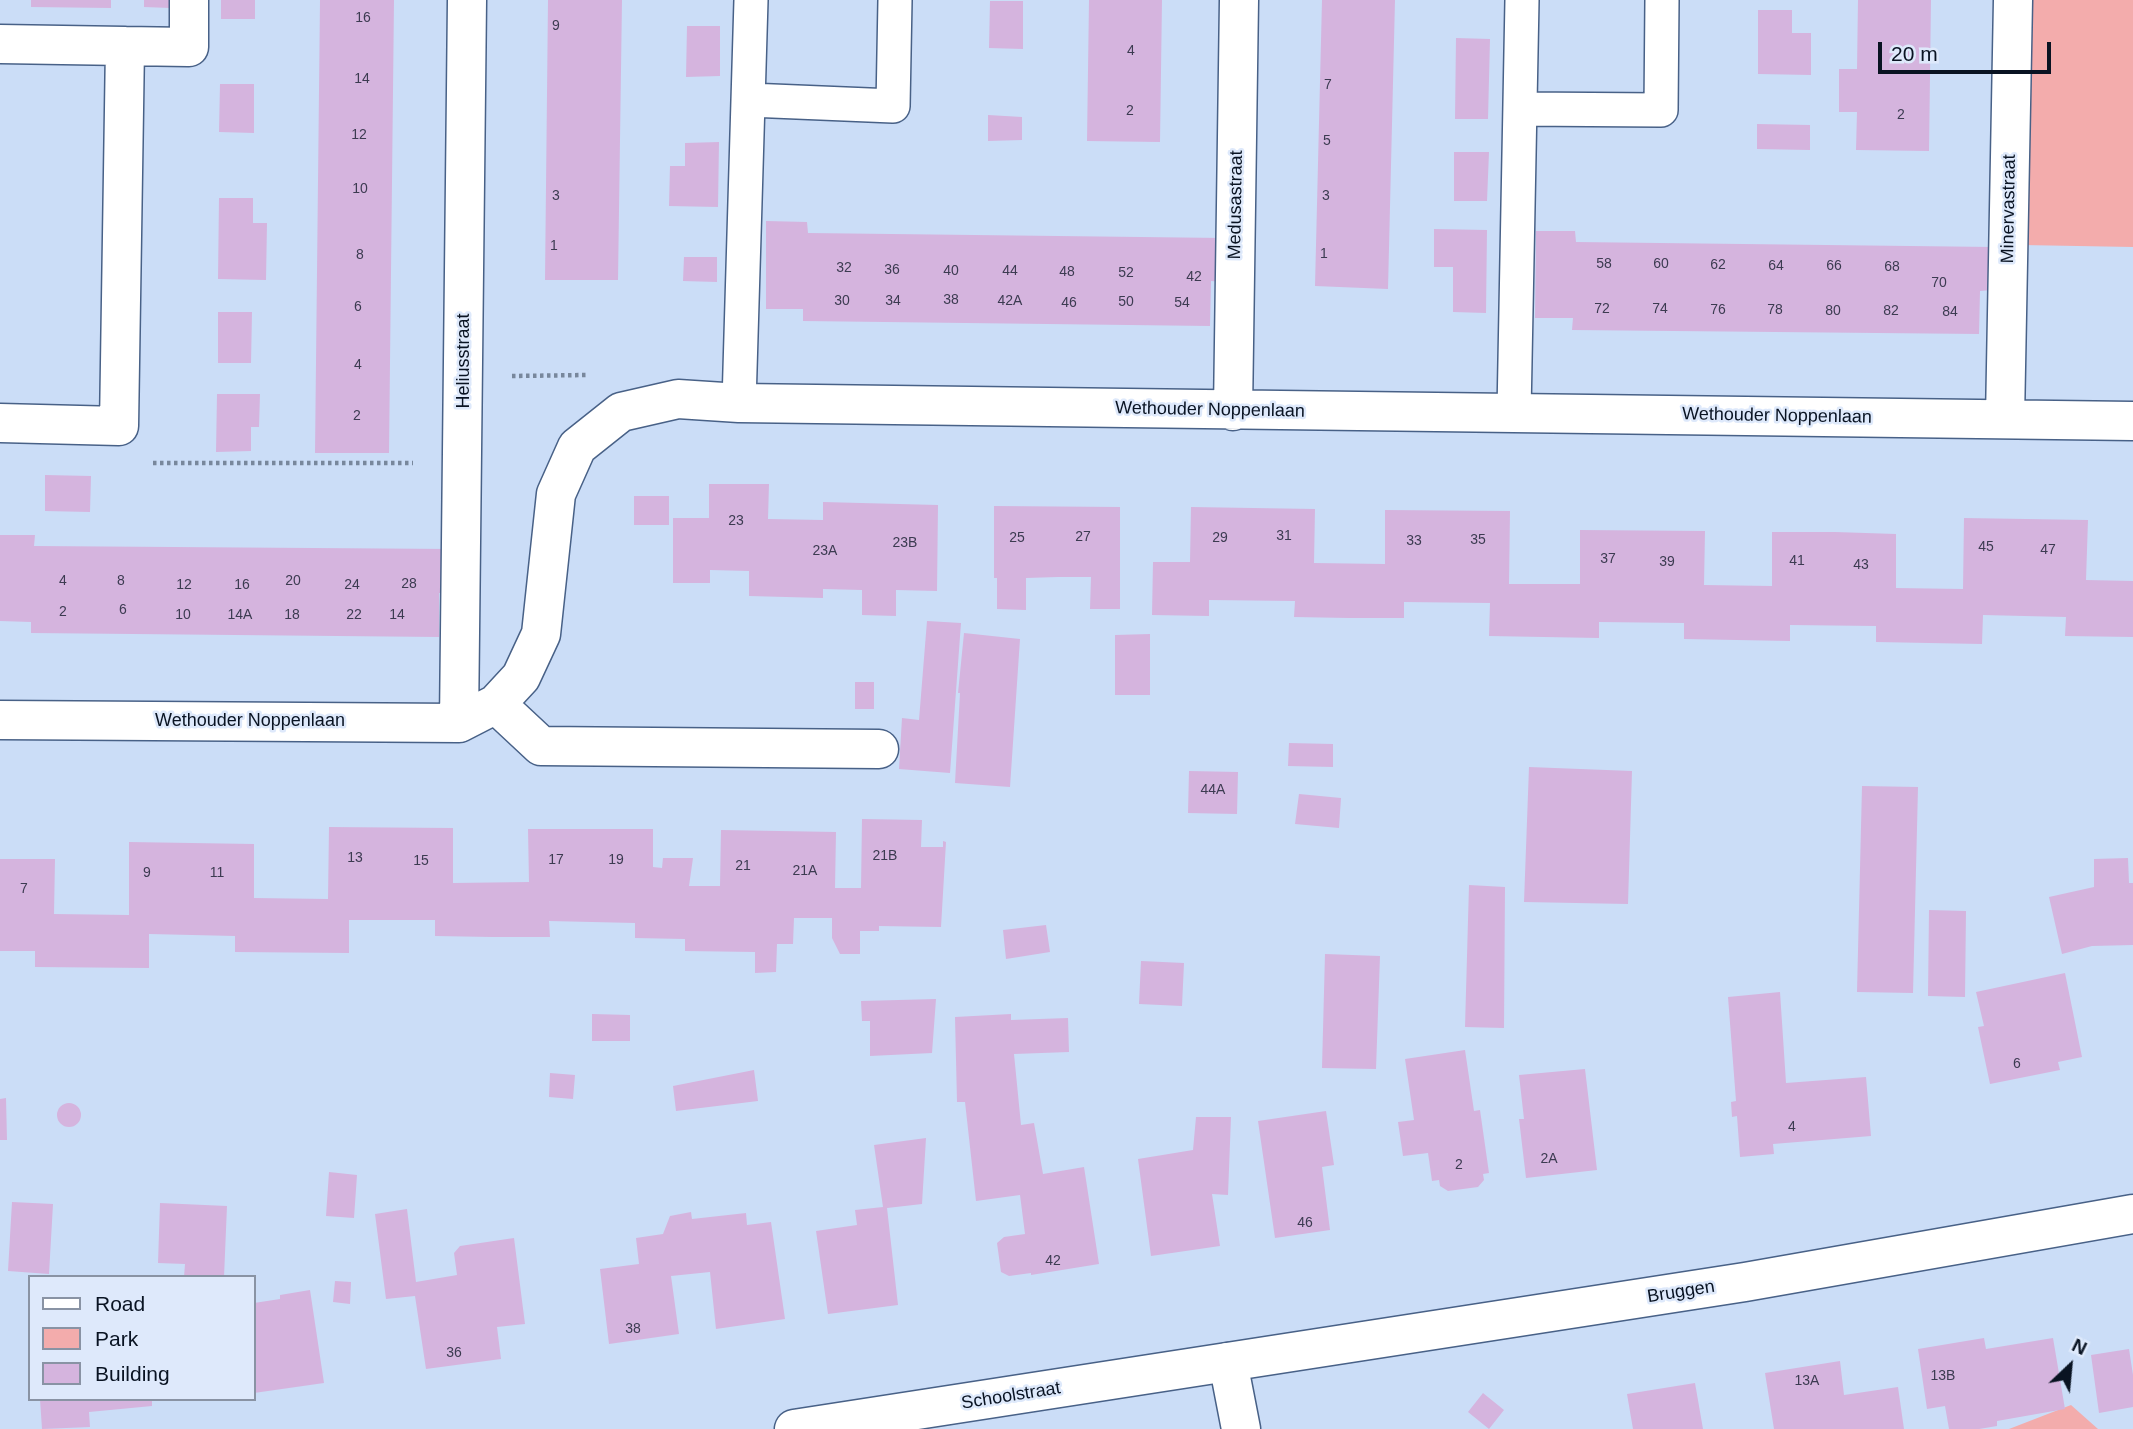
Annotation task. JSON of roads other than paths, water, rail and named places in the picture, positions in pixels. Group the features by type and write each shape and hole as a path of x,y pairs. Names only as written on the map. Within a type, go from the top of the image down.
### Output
{"street":[{"path":"0,44 189,47 189,0"},
{"name":"Heliusstraat","path":"459,723 467,0"},
{"name":"Medusastraat","path":"1233,411 1239,0"},
{"name":"Minervastraat","path":"2005,419 2013,0"},
{"path":"0,423 119,426 125,47"},
{"name":"Wethouder Noppenlaan","path":"0,720 459,723 496,704 521,677 541,634 556,494 577,447 621,412 678,399 738,403 1233,411 1514,412 2133,421"},
{"path":"496,704 541,746 879,749"},
{"name":"Bruggen","path":"1228,1363 1764,1279 2133,1214"},
{"path":"1228,1363 1241,1429"},
{"name":"Schoolstraat","path":"794,1429 1228,1363"}],"lane":[{"path":"738,403 751,0"},
{"path":"749,100 893,106 895,0"},
{"path":"1514,412 1522,0"},
{"path":"1520,109 1661,110 1662,0"}]}
